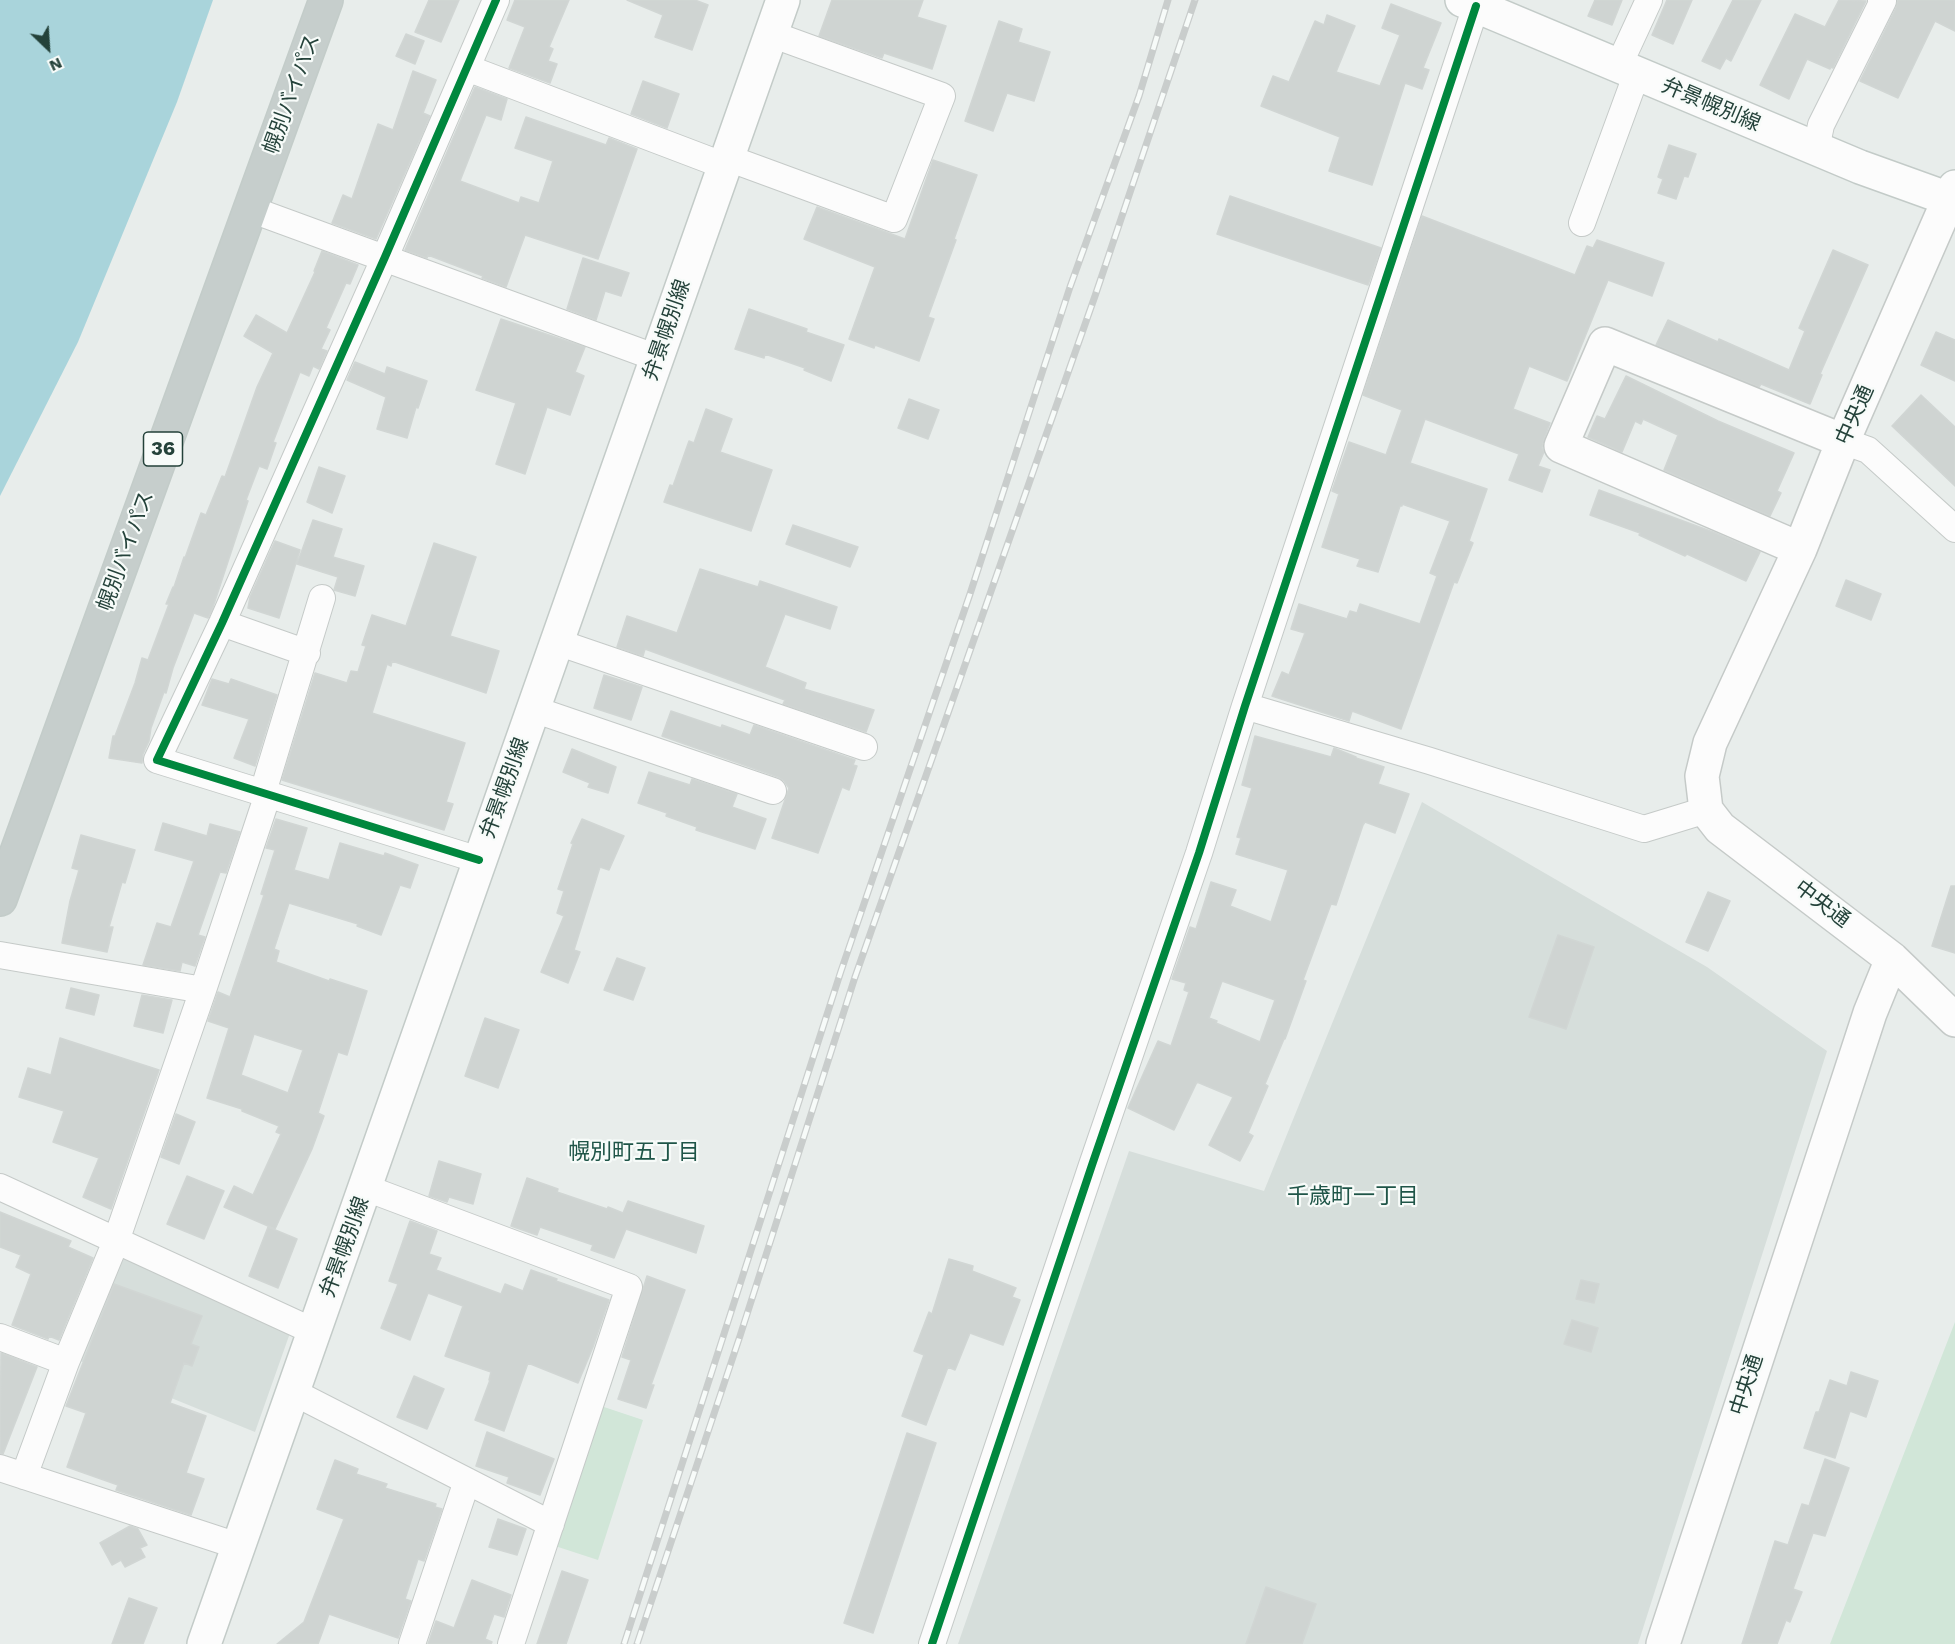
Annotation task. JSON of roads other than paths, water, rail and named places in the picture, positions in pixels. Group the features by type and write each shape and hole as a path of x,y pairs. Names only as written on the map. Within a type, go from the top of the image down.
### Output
{"highway":[{"name":"幌別バイパス","path":"0,899 326,0"}],"street":[{"path":"479,860 157,760 222,622 385,257 496,0"},
{"name":"弁景幌別線","path":"204,1644 783,0"},
{"path":"1582,223 1649,0"},
{"path":"1816,149 1821,125 1883,2 1881,0"},
{"path":"932,1644 1092,1164 1199,853 1469,3"},
{"name":"弁景幌別線","path":"1469,3 1860,167 1953,197"},
{"path":"467,68 727,162 894,219 942,96 771,34"},
{"name":"中央通","path":"1662,1644 1870,1013 1892,959 1720,828 1706,810 1702,776 1710,743 1800,549 1843,441 1953,197"},
{"path":"250,209 657,358"},
{"path":"1800,549 1561,446 1605,344 1868,450 1955,530"},
{"path":"24,1476 66,1362 116,1241 203,990 266,793 322,598"},
{"path":"222,622 307,653"},
{"path":"557,642 864,747"},
{"path":"1245,706 1430,761 1644,829 1706,810"},
{"path":"533,709 773,791"},
{"path":"0,955 203,990"},
{"path":"1892,959 1955,1020"},
{"path":"0,1187 315,1332"},
{"path":"366,1188 629,1287 511,1644"},
{"path":"0,1337 66,1362"},
{"path":"293,1392 551,1524"},
{"path":"0,1468 238,1546"},
{"path":"412,1644 467,1481"}],"water":[{"path":"0,0 213,0 177,102 78,342 0,496"}],"railway":[{"path":"624,1644 841,971 970,594 1070,287 1139,96 1168,0"},
{"path":"637,1644 740,1336 855,977 1095,296 1195,0"}],"district":[{"name":"幌別町五丁目","path":"634,1153"},
{"name":"千歳町一丁目","path":"1353,1197"}]}
